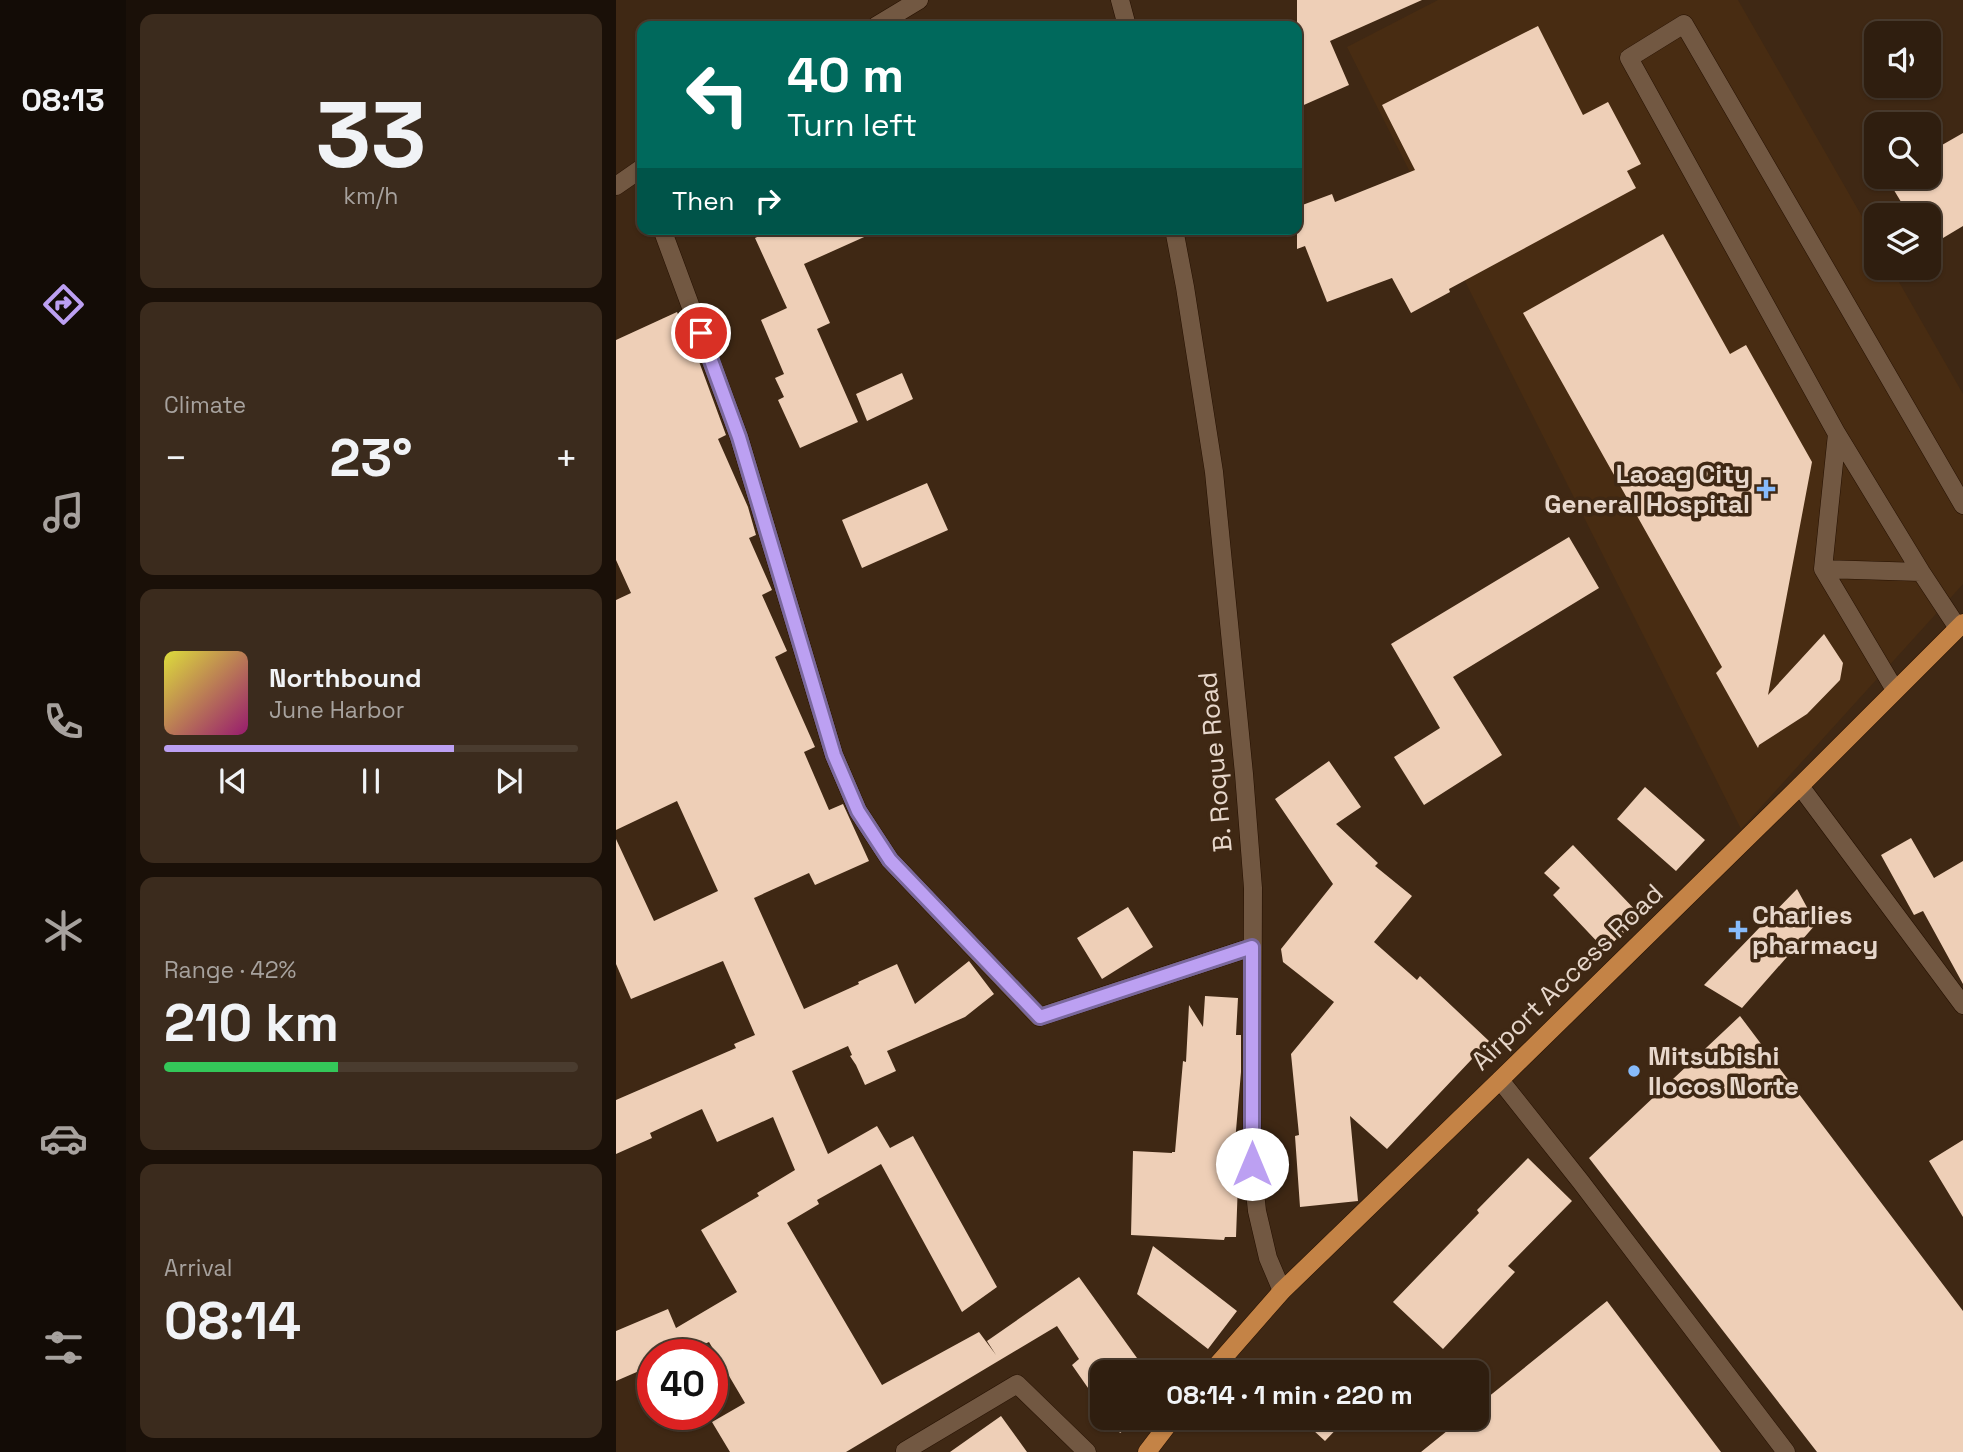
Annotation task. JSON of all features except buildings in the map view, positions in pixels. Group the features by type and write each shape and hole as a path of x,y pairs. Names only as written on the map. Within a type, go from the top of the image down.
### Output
{"main road":[{"name":"Airport Access Road","path":"1222,1360 1282,1291 1800,786 1960,625"},
{"path":"1147,1452 1164,1430"}],"street":[{"path":"884,21 919,0"},
{"path":"1121,0 1126,21"},
{"path":"1960,625 1921,572 1837,434 1629,58 1684,24 1963,505"},
{"path":"616,186 637,174"},
{"path":"664,235 739,437 834,755 858,811 890,860 1040,1017 1252,947"},
{"name":"B. Roque Road","path":"1175,235 1214,471 1244,774 1252,888 1252,1164 1257,1211 1268,1258 1282,1291"},
{"path":"1837,434 1823,569 1895,690"},
{"path":"1823,569 1921,572"},
{"path":"1800,786 1963,1005"},
{"path":"1500,1080 1786,1452"},
{"path":"905,1451 1017,1384 1087,1452"}],"shaded area":[{"name":"Laoag City General Hospital","path":"1438,0 1738,0 1864,220 1864,280 1898,280 1963,394 1963,584 1741,829 1347,47"}],"place":[{"name":"Laoag City General Hospital","path":"1766,489"},
{"name":"Charlies pharmacy","path":"1738,930"},
{"name":"Mitsubishi Ilocos Norte","path":"1634,1071"}],"route":[{"path":"701,333 739,437 834,755 868,828 890,860 1040,1017 1252,947 1252,1164"}]}
